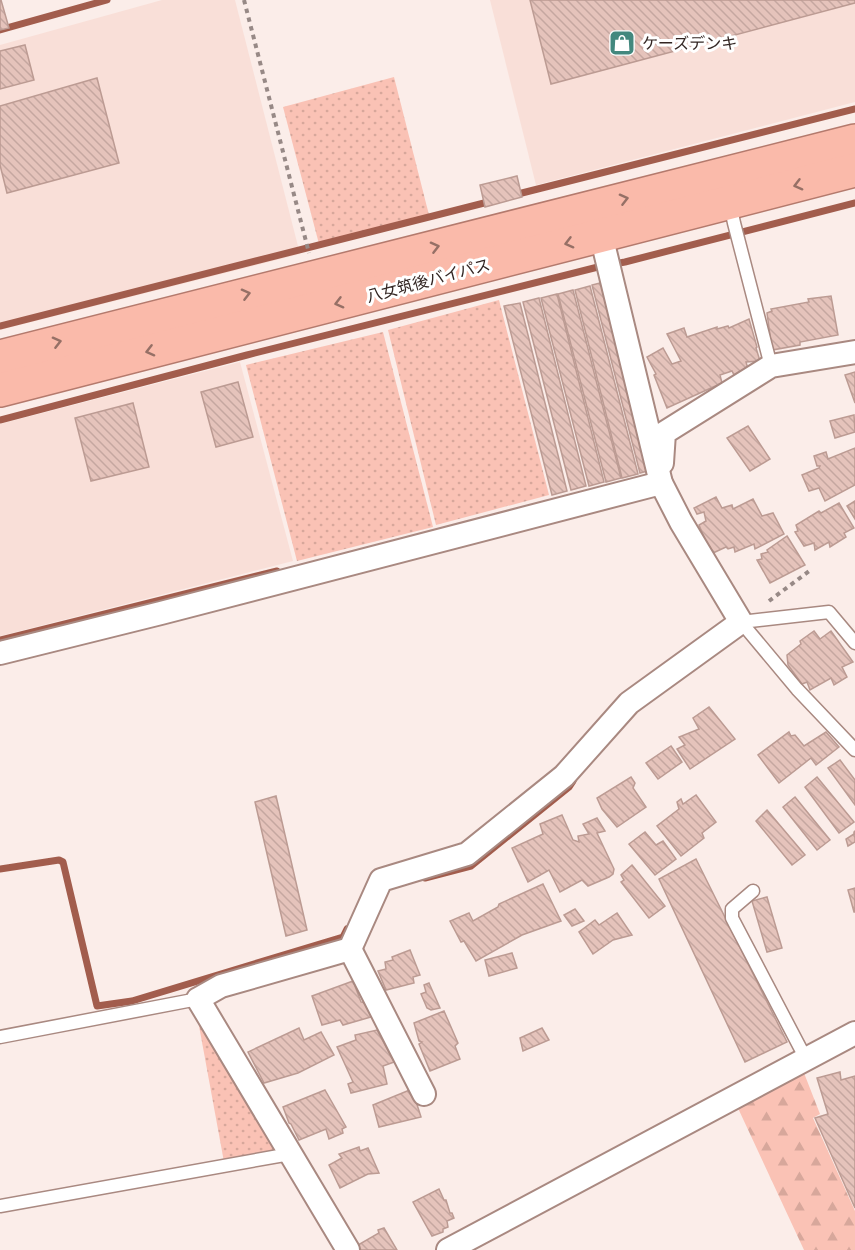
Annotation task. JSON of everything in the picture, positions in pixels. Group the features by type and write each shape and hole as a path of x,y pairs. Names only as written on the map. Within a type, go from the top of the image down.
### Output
{"highway":[{"name":"八女筑後バイパス","path":"0,390 601,235 855,141"},
{"name":"八女筑後バイパス","path":"0,357 314,277 727,189 855,170"}],"street":[{"path":"348,1250 198,999 221,986 350,949 381,880 467,854 564,776 629,703 741,622 681,522 661,483 601,235"},
{"path":"661,483 664,433 771,366 855,352"},
{"path":"0,653 661,483"},
{"path":"350,949 424,1094"},
{"path":"448,1250 855,1033"}],"lane":[{"path":"727,189 771,366"},
{"path":"741,622 829,612 855,643"},
{"path":"741,622 798,690 855,750"},
{"path":"753,891 732,909 732,918 806,1059"},
{"path":"0,1037 198,999"},
{"path":"0,1206 290,1154"}],"path":[{"path":"243,0 314,277"},
{"path":"741,622 812,569"}],"shaded area":[{"path":"162,0 235,0 300,254 0,330 0,45"},
{"path":"490,0 855,0 855,102 536,185"},
{"path":"240,362 293,561 0,636 0,424"}],"green space":[{"path":"394,77 429,215 319,244 283,107"},
{"path":"499,300 549,495 436,525 388,330"},
{"path":"383,332 433,527 297,561 246,365"},
{"path":"195,1004 283,1152 224,1162"},
{"path":"804,1073 820,1114 813,1118 855,1211 855,1250 804,1250 737,1106"}],"building":[{"path":"0,0 9,28 0,30"},
{"name":"ケーズデンキ","path":"530,0 855,0 855,3 551,84"},
{"path":"25,45 34,80 0,89 0,51"},
{"path":"97,78 119,163 7,193 0,165 0,106"},
{"path":"517,176 522,197 485,207 480,185"},
{"path":"608,281 655,469 640,473 592,285"},
{"path":"590,286 638,474 622,478 575,290"},
{"path":"573,290 621,478 606,482 558,294"},
{"path":"557,294 604,482 589,486 541,298"},
{"path":"831,296 838,335 772,350 767,313 772,311 771,309 809,302 808,299"},
{"path":"539,298 586,486 571,490 523,302"},
{"path":"520,303 567,491 552,495 504,306"},
{"path":"749,319 760,361 746,362 748,369 734,375 732,371 720,375 722,383 667,408 654,375 656,374 647,357 663,348 672,364 681,361 667,334 684,328 687,337 717,327 717,329 728,326 729,328"},
{"path":"855,372 855,403 845,375"},
{"path":"238,382 253,437 216,447 201,392"},
{"path":"133,403 149,467 91,481 75,418"},
{"path":"854,415 855,432 835,438 830,421"},
{"path":"748,426 770,459 750,471 727,438"},
{"path":"855,448 855,485 825,501 819,488 809,491 802,475 819,468 814,456 826,452 828,459"},
{"path":"716,497 722,508 732,505 733,509 753,499 762,516 773,513 784,534 755,549 754,544 735,552 734,547 728,549 726,547 711,554 699,525 706,521 704,512 697,514 694,508"},
{"path":"855,501 855,519 847,506"},
{"path":"839,503 854,528 844,533 846,537 830,547 829,542 815,550 814,543 804,546 795,532 798,531 796,525 819,511 821,513"},
{"path":"787,536 805,565 770,583 757,560 762,559 761,554 768,552 767,550"},
{"path":"814,631 820,639 831,631 853,662 842,667 847,677 834,685 831,678 810,690 807,682 802,684 788,665 787,655 801,644 800,641"},
{"path":"709,707 735,739 690,769 677,749 685,745 679,737 699,729 693,718"},
{"path":"789,732 791,736 795,735 804,746 826,732 839,747 816,765 811,758 779,783 758,755"},
{"path":"671,746 682,762 658,779 646,763"},
{"path":"840,760 855,780 855,805 828,768"},
{"path":"631,777 635,783 633,788 646,807 617,827 602,809 597,798"},
{"path":"817,777 854,822 839,833 805,787"},
{"path":"696,795 716,822 702,833 704,838 681,856 657,826 679,809 677,802 681,799 683,804"},
{"path":"276,796 307,930 286,936 255,802"},
{"path":"795,797 830,840 817,850 783,807"},
{"path":"767,810 805,855 792,865 756,821"},
{"path":"562,815 573,840 579,842 578,836 589,834 583,824 597,818 605,831 597,833 614,869 613,874 588,886 582,880 560,892 549,870 528,882 512,848 543,834 540,824"},
{"path":"855,831 855,842 848,846 846,839"},
{"path":"645,832 656,845 663,841 676,859 655,875 629,844"},
{"path":"696,859 787,1042 745,1062 659,879"},
{"path":"632,865 665,906 649,918 621,882 624,880 621,875"},
{"path":"543,884 561,921 522,935 476,961 464,941 461,942 450,921 469,913 473,921 498,907 499,904"},
{"path":"855,888 855,912 854,912 848,890"},
{"path":"767,897 782,948 767,952 752,901"},
{"path":"575,909 584,921 572,926 564,915"},
{"path":"617,913 632,935 613,940 593,954 579,932 595,920 599,925"},
{"path":"410,950 420,975 413,977 414,983 386,990 378,971 386,969 385,962 393,960 392,957"},
{"path":"512,953 517,968 489,976 485,960"},
{"path":"353,981 361,1002 368,1004 371,1017 343,1025 340,1020 322,1025 312,996"},
{"path":"429,983 440,1008 431,1010 427,1008 421,994 426,992 424,985"},
{"path":"444,1011 458,1043 455,1046 460,1059 430,1071 419,1044 422,1042 419,1041 414,1023"},
{"path":"299,1028 304,1040 321,1032 334,1055 298,1073 264,1083 248,1052"},
{"path":"542,1028 549,1040 523,1051 520,1038"},
{"path":"377,1030 394,1062 383,1066 387,1084 351,1093 348,1084 353,1082 337,1047 356,1040 355,1035"},
{"path":"840,1072 841,1080 855,1076 855,1208 815,1118 828,1114 817,1078"},
{"path":"412,1089 421,1117 379,1127 373,1105"},
{"path":"325,1090 346,1127 342,1129 343,1133 329,1139 326,1129 299,1140 283,1107"},
{"path":"359,1147 360,1151 368,1148 379,1173 368,1174 340,1188 329,1165 342,1158 339,1154"},
{"path":"439,1189 454,1218 447,1221 448,1227 443,1229 443,1232 432,1236 413,1202"},
{"path":"384,1228 397,1250 361,1250 358,1245"}],"waterway":[{"path":"0,30 107,0"},
{"path":"514,195 855,109"},
{"path":"0,326 492,201"},
{"path":"0,420 247,355 855,203"},
{"path":"0,640 277,571"},
{"path":"425,878 471,866 569,787 573,781"},
{"path":"0,869 59,860 63,862 97,1006 132,1001 343,937 347,929"}],"place":[{"name":"ケーズデンキ","path":"622,43"}]}
